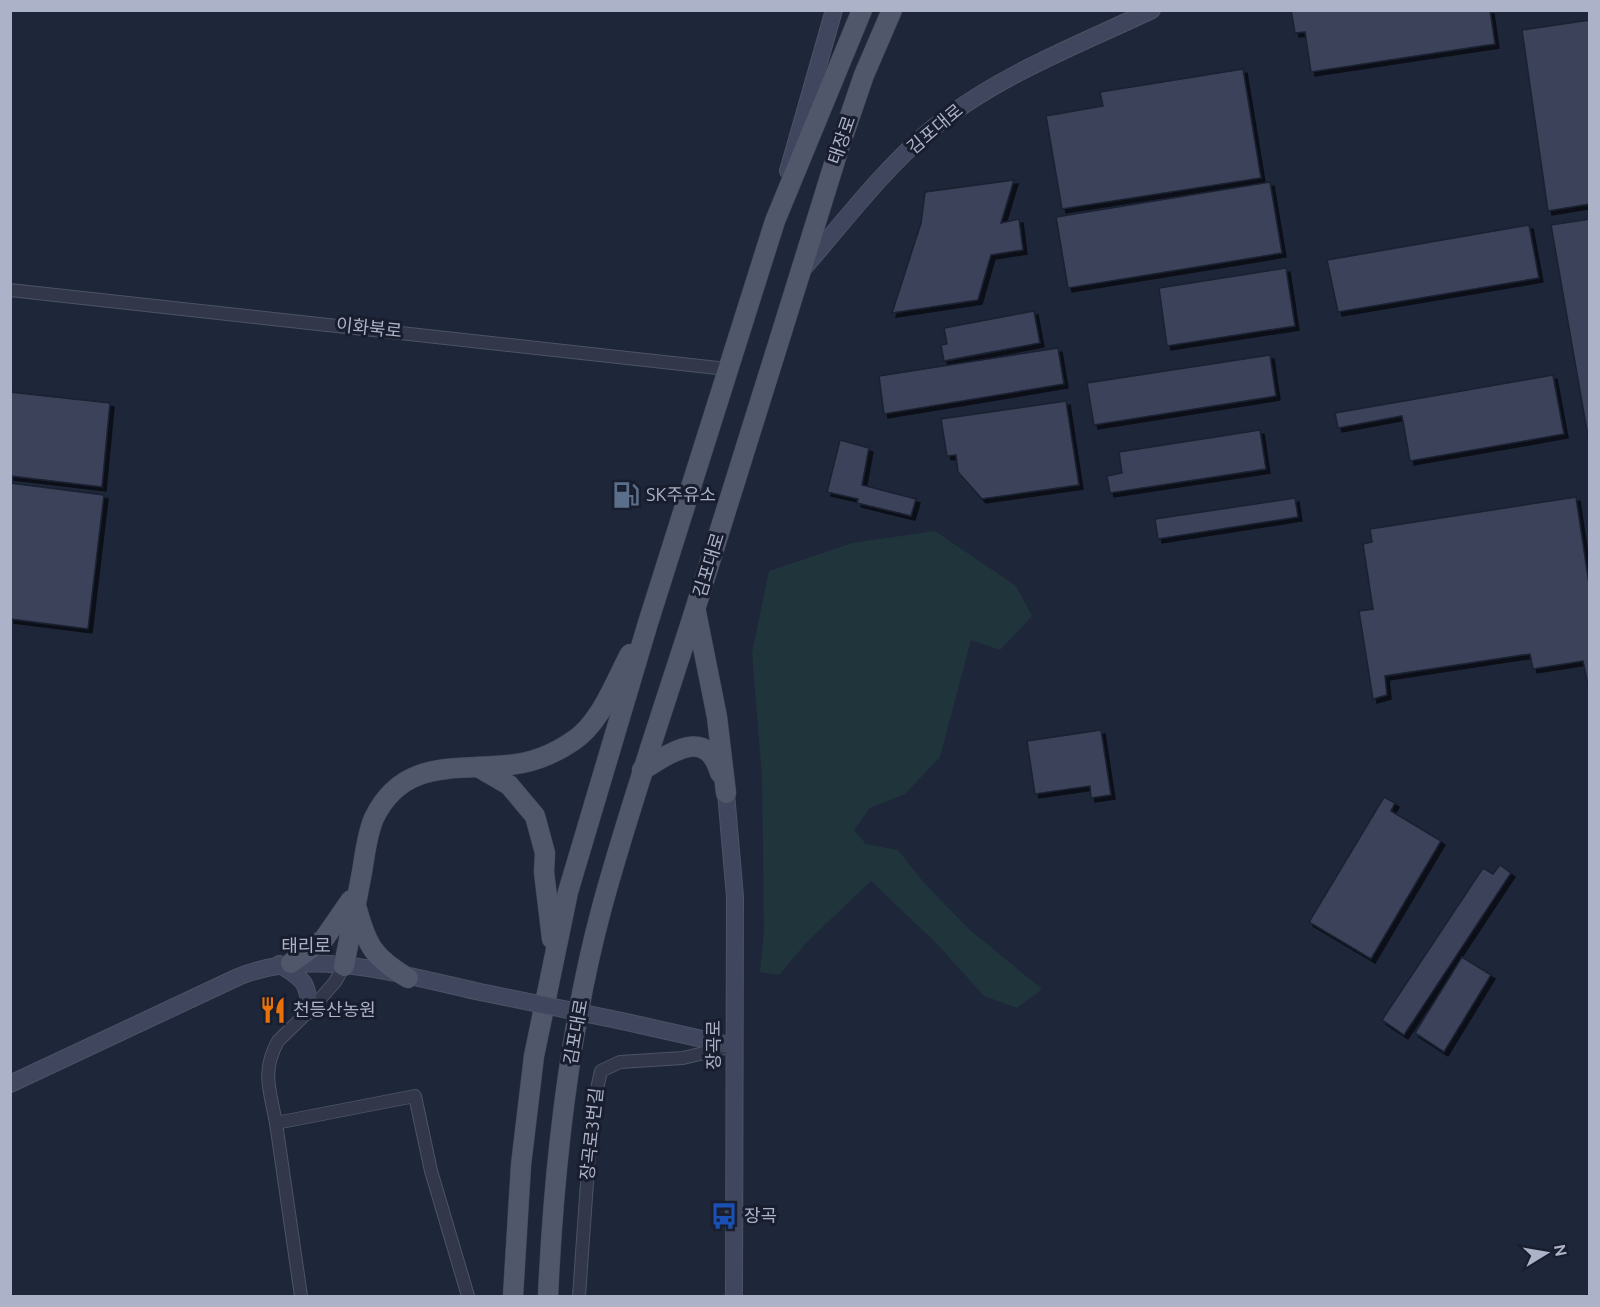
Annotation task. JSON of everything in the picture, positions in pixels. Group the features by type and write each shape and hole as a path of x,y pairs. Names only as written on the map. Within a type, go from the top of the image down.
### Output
{"main road":[{"name":"태장로","path":"776,221 862,10"},
{"name":"태장로","path":"800,273 864,75 892,10"},
{"name":"김포대로","path":"513,1296 521,1165 534,1056 568,892 648,623 776,221"},
{"name":"김포대로","path":"548,1296 556,1161 584,983 601,909 642,770 800,273"},
{"path":"695,609 717,717 726,793"},
{"path":"344,966 370,831 383,803 403,785 435,769 453,766 512,765 542,758 575,740 593,721 648,623"},
{"path":"642,770 677,749 690,746 701,747 710,753 717,763 726,793"},
{"path":"478,767 509,785 535,816 545,853 544,872 554,952"},
{"path":"285,963 331,931 357,896"},
{"path":"357,896 370,949 385,965 408,978"}],"street":[{"name":"김포대로","path":"776,221 802,118 834,10"},
{"name":"김포대로","path":"800,273 898,161 928,132 1000,82 1152,10"},
{"name":"이화북로","path":"10,290 727,369"},
{"name":"장곡로","path":"726,793 735,897 734,1296"},
{"path":"285,963 304,982 309,994 309,1011"},
{"name":"태리로","path":"10,1084 238,977 285,963 344,966 335,982 278,1041 267,1063 301,1296"},
{"path":"344,966 622,1021 733,1046"},
{"name":"장곡로3번길","path":"579,1296 592,1112 601,1071 620,1062 683,1058 733,1046"},
{"path":"276,1123 415,1095 430,1171 468,1296"}],"shaded area":[{"path":"935,531 1016,586 1032,616 1000,650 971,640 940,757 905,794 870,808 854,830 866,844 898,850 925,884 970,930 1042,989 1017,1008 984,996 938,945 871,881 807,942 779,975 760,972 764,931 762,777 752,653 769,571 852,543"}],"building":[{"path":"1291,10 1490,10 1495,44 1311,72 1305,32 1295,33"},
{"path":"1590,20 1590,204 1548,211 1522,30"},
{"path":"1243,69 1261,178 1062,209 1046,116 1103,106 1100,92"},
{"path":"1014,180 1001,223 1019,219 1023,250 991,255 978,300 892,313 921,223 925,192"},
{"path":"1270,182 1282,253 1068,288 1056,217"},
{"path":"1590,219 1590,448 1551,225"},
{"path":"1529,225 1539,278 1338,312 1327,260"},
{"path":"1286,268 1295,326 1167,346 1159,288"},
{"path":"1034,311 1040,343 944,361 941,345 947,344 944,328"},
{"path":"1058,348 1064,384 884,414 879,376"},
{"path":"1270,355 1276,396 1094,425 1087,383"},
{"path":"1553,375 1564,434 1410,461 1402,416 1338,428 1335,413"},
{"path":"10,392 110,403 102,487 10,476"},
{"path":"1066,401 1079,485 982,499 958,472 956,455 947,456 941,419"},
{"path":"1260,430 1266,469 1110,493 1107,476 1122,473 1119,452"},
{"path":"840,440 869,448 862,485 916,499 911,516 857,503 858,499 827,492"},
{"path":"10,483 104,495 88,629 10,619"},
{"path":"1576,497 1590,591 1590,695 1583,661 1533,669 1530,654 1385,676 1387,695 1373,699 1359,611 1373,609 1363,544 1372,542 1370,529"},
{"path":"1295,498 1298,517 1158,539 1155,519"},
{"path":"1101,730 1111,795 1091,798 1090,786 1035,794 1027,741"},
{"path":"1384,797 1395,803 1391,811 1441,841 1371,959 1309,922"},
{"path":"1500,865 1511,873 1404,1035 1382,1020 1483,868 1493,874"},
{"path":"1462,957 1491,975 1444,1052 1415,1033"}],"place":[{"name":"SK주유소","path":"626,495"},
{"name":"천등산농원","path":"273,1010"},
{"name":"장곡","path":"724,1216"}]}
